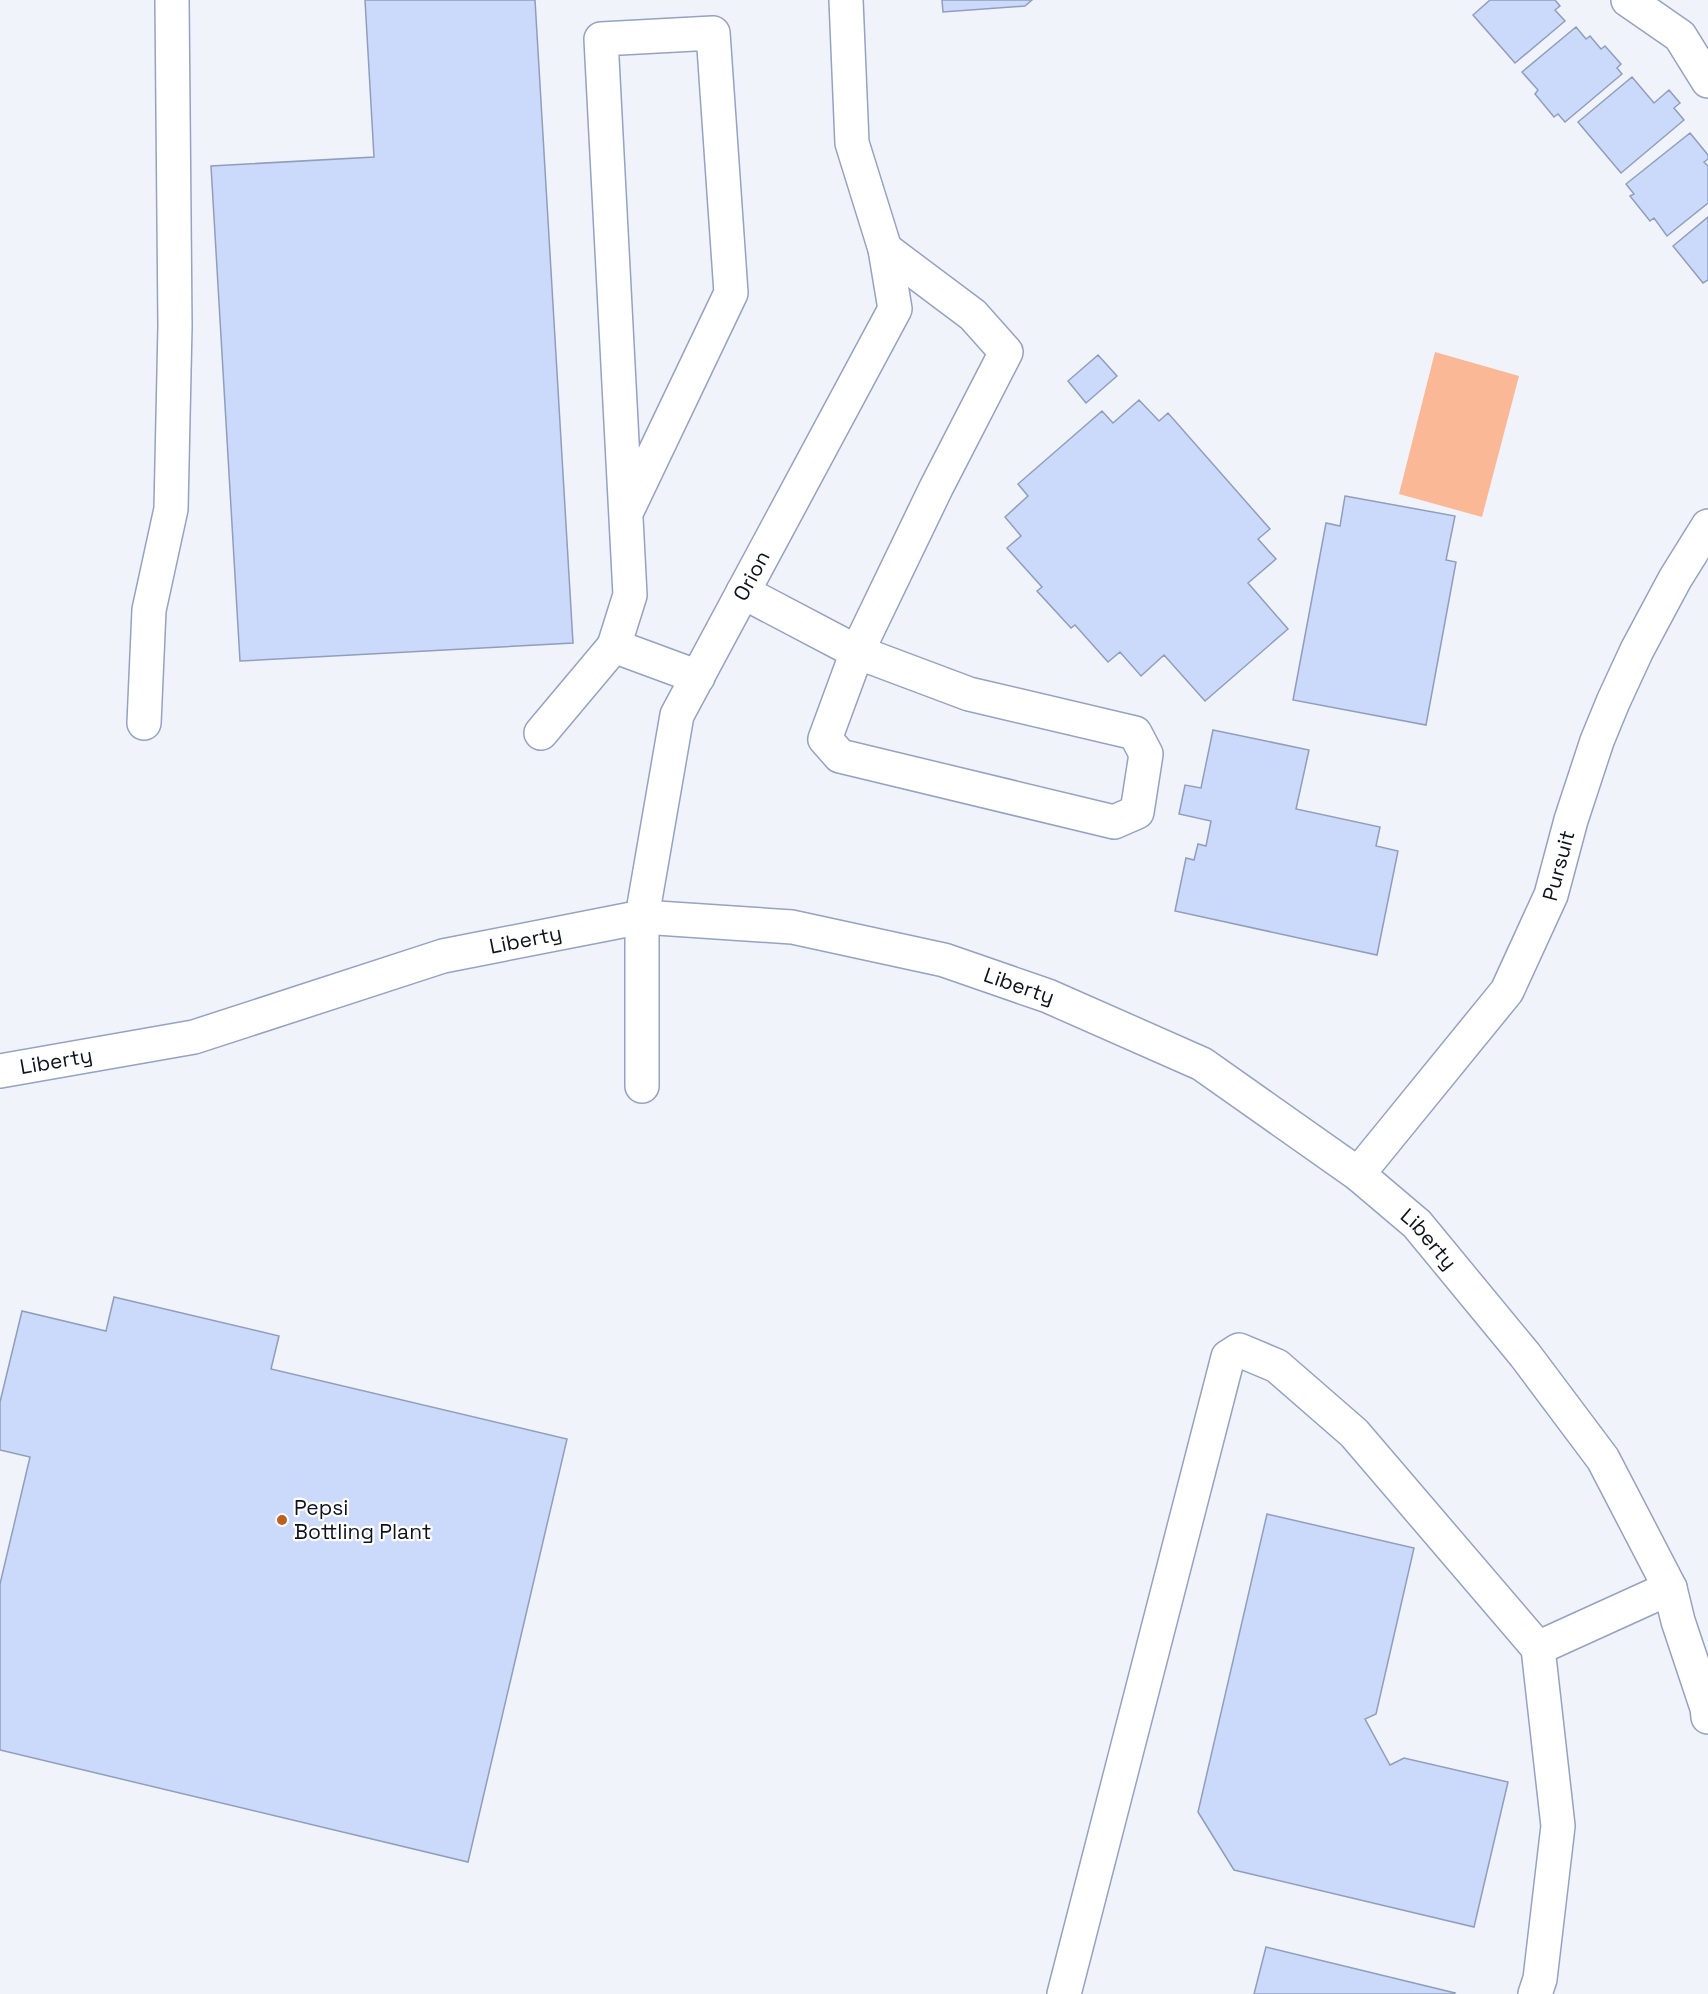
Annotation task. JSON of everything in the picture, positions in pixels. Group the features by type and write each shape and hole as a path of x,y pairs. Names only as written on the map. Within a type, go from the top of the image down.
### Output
{"street":[{"path":"144,723 149,610 171,509 175,326 172,0"},
{"name":"Orion","path":"642,1086 642,917 677,715 894,309 885,249 852,143 846,0"},
{"path":"1628,0 1694,37 1708,81"},
{"path":"541,733 614,646 630,595 601,39 713,33 731,293 626,513"},
{"path":"743,592 857,652 969,694 1135,733 1146,754 1137,812 1114,822 840,756 825,739 857,652 936,488 1006,352 973,315 885,249"},
{"name":"Pursuit","path":"1358,1174 1507,992 1551,895 1571,820 1597,741 1613,702 1637,650 1675,579 1708,526"},
{"path":"614,646 698,677"},
{"name":"Liberty","path":"0,1071 194,1037 443,956 642,917 792,927 944,960 1048,996 1202,1064 1358,1174 1417,1224 1532,1365 1603,1459 1670,1588 1708,1717"},
{"path":"1064,1994 1228,1357 1239,1350 1276,1366 1354,1433 1538,1648 1558,1826 1540,1979 1535,1994"},
{"path":"1538,1648 1670,1588"}],"shaded area":[{"path":"1435,352 1519,376 1482,517 1399,494"}],"building":[{"path":"365,0 535,0 573,643 240,661 211,166 374,157"},
{"path":"942,0 1032,0 1025,6 943,12"},
{"path":"1490,0 1555,0 1560,6 1555,10 1565,21 1515,63 1473,15"},
{"path":"1576,27 1586,39 1590,36 1601,49 1605,46 1621,64 1617,68 1622,74 1565,122 1558,114 1554,117 1535,94 1538,90 1522,72"},
{"path":"1632,77 1654,103 1669,90 1680,103 1674,108 1684,120 1621,173 1578,122"},
{"path":"1690,133 1708,155 1708,159 1704,162 1708,166 1708,203 1667,236 1654,218 1650,221 1630,196 1634,194 1626,184"},
{"path":"1708,217 1708,280 1703,283 1673,246"},
{"path":"1098,355 1117,376 1086,403 1068,381"},
{"path":"1139,400 1159,421 1168,413 1270,529 1258,539 1276,559 1248,583 1288,629 1205,701 1164,655 1141,676 1120,652 1108,662 1075,625 1071,628 1037,591 1042,587 1007,548 1021,536 1005,517 1028,496 1018,484 1102,411 1113,423"},
{"path":"1345,496 1455,516 1446,560 1456,562 1426,725 1293,700 1326,523 1340,526"},
{"path":"1213,730 1309,750 1296,809 1380,827 1376,846 1398,851 1377,955 1175,911 1186,858 1194,860 1198,844 1206,846 1211,821 1179,814 1185,785 1201,788"},
{"name":"Pepsi Bottling Plant","path":"114,1297 279,1336 271,1369 567,1439 468,1862 0,1750 0,1584 30,1457 0,1450 0,1402 22,1311 106,1331"},
{"path":"1267,1514 1414,1548 1376,1714 1365,1719 1390,1765 1404,1758 1508,1782 1474,1927 1234,1870 1198,1812"},
{"path":"1266,1947 1455,1993 1254,1994"}],"place":[{"name":"Pepsi Bottling Plant","path":"282,1520"}]}
